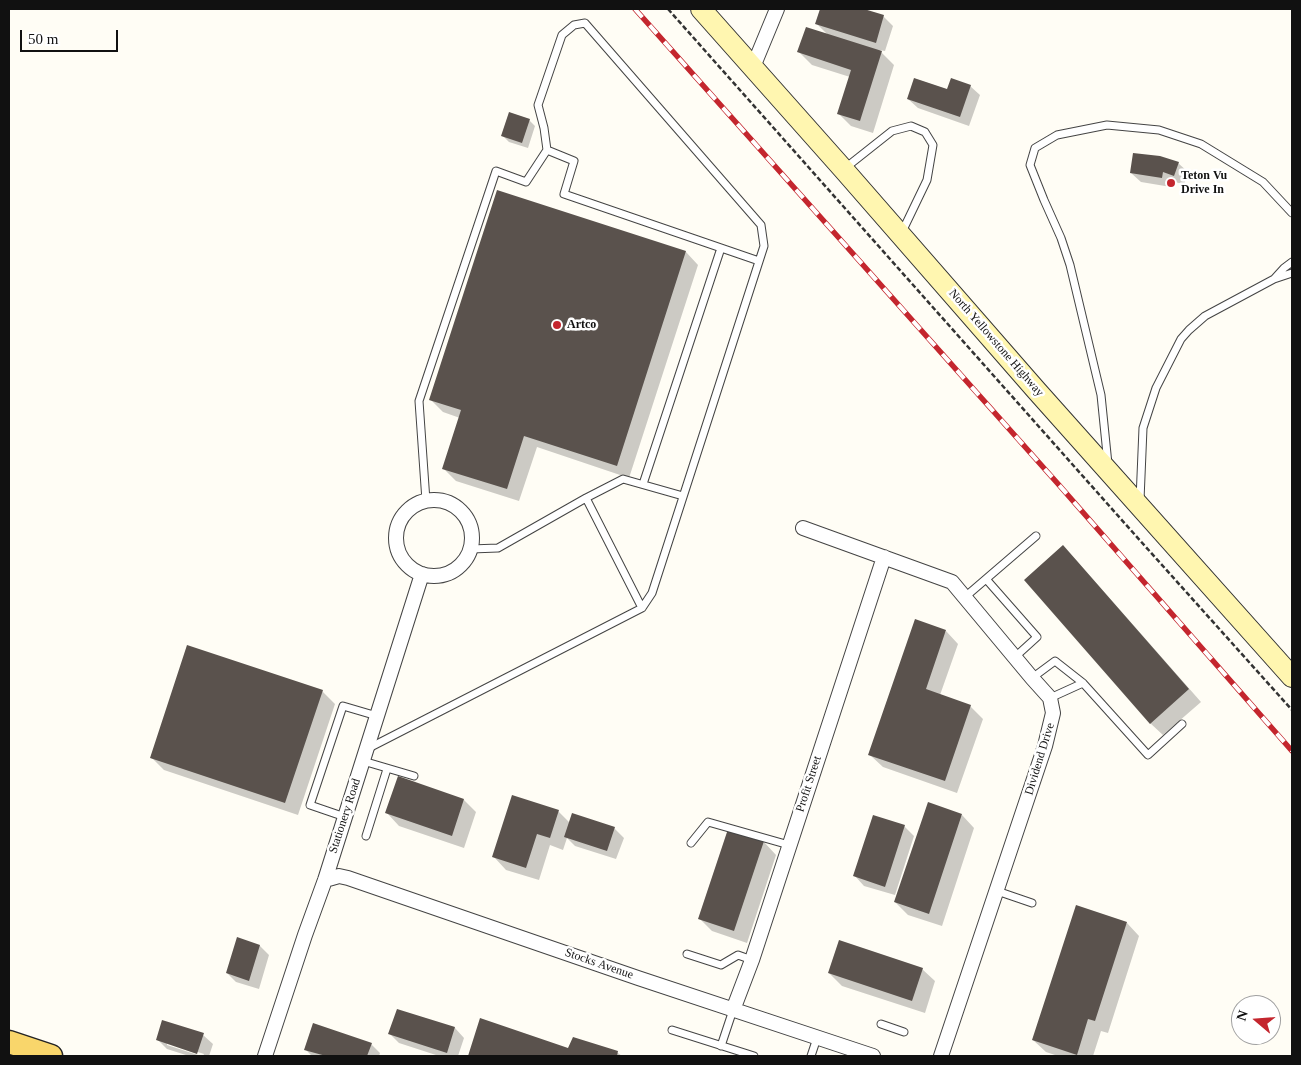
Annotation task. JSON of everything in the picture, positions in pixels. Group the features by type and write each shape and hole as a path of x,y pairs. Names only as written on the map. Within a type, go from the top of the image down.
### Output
{"main road":[{"name":"North Yellowstone Highway","path":"701,9 1292,677"},
{"path":"9,1042 51,1056"}],"street":[{"path":"753,68 778,9"},
{"path":"426,501 444,501 456,506 465,514 471,525 473,537 471,549 466,560 457,569 446,575 422,574 410,568 402,558 397,546 396,533 400,520 408,510 426,501"},
{"path":"803,528 952,582 1050,698"},
{"name":"Profit Street","path":"732,1010 752,960 884,557"},
{"name":"Stationery Road","path":"268,1055 422,574"},
{"name":"Dividend Drive","path":"941,1056 1045,746 1053,713 1050,698"},
{"name":"Stocks Avenue","path":"325,880 339,876 348,878 732,1010 873,1056"}],"lane":[{"path":"414,776 387,769 365,755 642,608 652,593 764,246 761,225 585,23 574,25 562,35 538,105 547,150 526,182 496,171 419,401 426,501"},
{"path":"1109,470 1101,395 1070,265 1061,238 1030,165 1035,148 1057,135 1107,125 1160,130 1201,144 1263,182 1292,213"},
{"path":"844,170 892,131 911,126 925,132 933,145 927,180 901,234"},
{"path":"547,150 574,161 564,194 759,262"},
{"path":"643,484 721,248"},
{"path":"1274,279 1292,262"},
{"path":"1140,506 1143,428 1156,388 1181,340 1205,316 1274,279 1292,273"},
{"path":"471,549 498,548 586,498 624,479 683,496"},
{"path":"586,498 642,608"},
{"path":"965,597 1036,536"},
{"path":"986,579 1037,637 1015,657"},
{"path":"1032,678 1055,661 1083,683 1148,754 1182,724"},
{"path":"1050,698 1083,683"},
{"path":"345,817 310,805 343,706 377,716"},
{"path":"366,836 387,769"},
{"path":"691,843 708,822 789,845"},
{"path":"997,891 1032,903"},
{"path":"687,954 721,965 738,955 752,960"},
{"path":"721,1046 732,1010"},
{"path":"881,1024 904,1032"},
{"path":"672,1030 754,1056"},
{"path":"811,1056 817,1038"}],"path":[{"path":"668,9 1292,710"}],"building":[{"path":"820,9 864,9 884,15 876,43 815,24"},
{"path":"806,27 882,51 860,121 837,114 851,70 797,52"},
{"path":"914,78 947,89 951,78 971,85 960,117 907,99"},
{"path":"509,112 530,119 522,143 501,136"},
{"path":"1133,153 1160,156 1179,162 1174,176 1163,172 1162,178 1130,173"},
{"name":"Artco","path":"497,190 686,251 617,466 524,436 507,489 442,469 461,410 429,400"},
{"path":"1063,545 1189,689 1150,724 1024,580"},
{"path":"915,619 946,630 926,689 971,705 945,781 868,755"},
{"path":"187,645 323,690 285,803 150,758"},
{"path":"398,776 464,799 452,836 385,813"},
{"path":"512,795 559,810 550,838 537,834 526,868 492,857"},
{"path":"928,802 962,814 929,914 894,902"},
{"path":"572,813 615,827 607,851 564,837"},
{"path":"873,815 905,825 885,887 853,876"},
{"path":"728,829 764,841 734,931 698,919"},
{"path":"1076,905 1127,922 1095,1021 1088,1019 1077,1055 1032,1040"},
{"path":"237,937 260,945 249,981 226,973"},
{"path":"839,940 923,968 912,1001 828,973"},
{"path":"397,1009 455,1027 447,1053 388,1034"},
{"path":"480,1018 568,1048 573,1037 618,1051 617,1056 468,1056"},
{"path":"162,1020 204,1033 197,1054 156,1040"},
{"path":"313,1023 372,1043 367,1056 326,1056 304,1050"}],"railway":[{"path":"635,9 1059,485 1292,751"}],"place":[{"name":"Teton Vu Drive In","path":"1171,183"},
{"name":"Artco","path":"557,325"}]}
